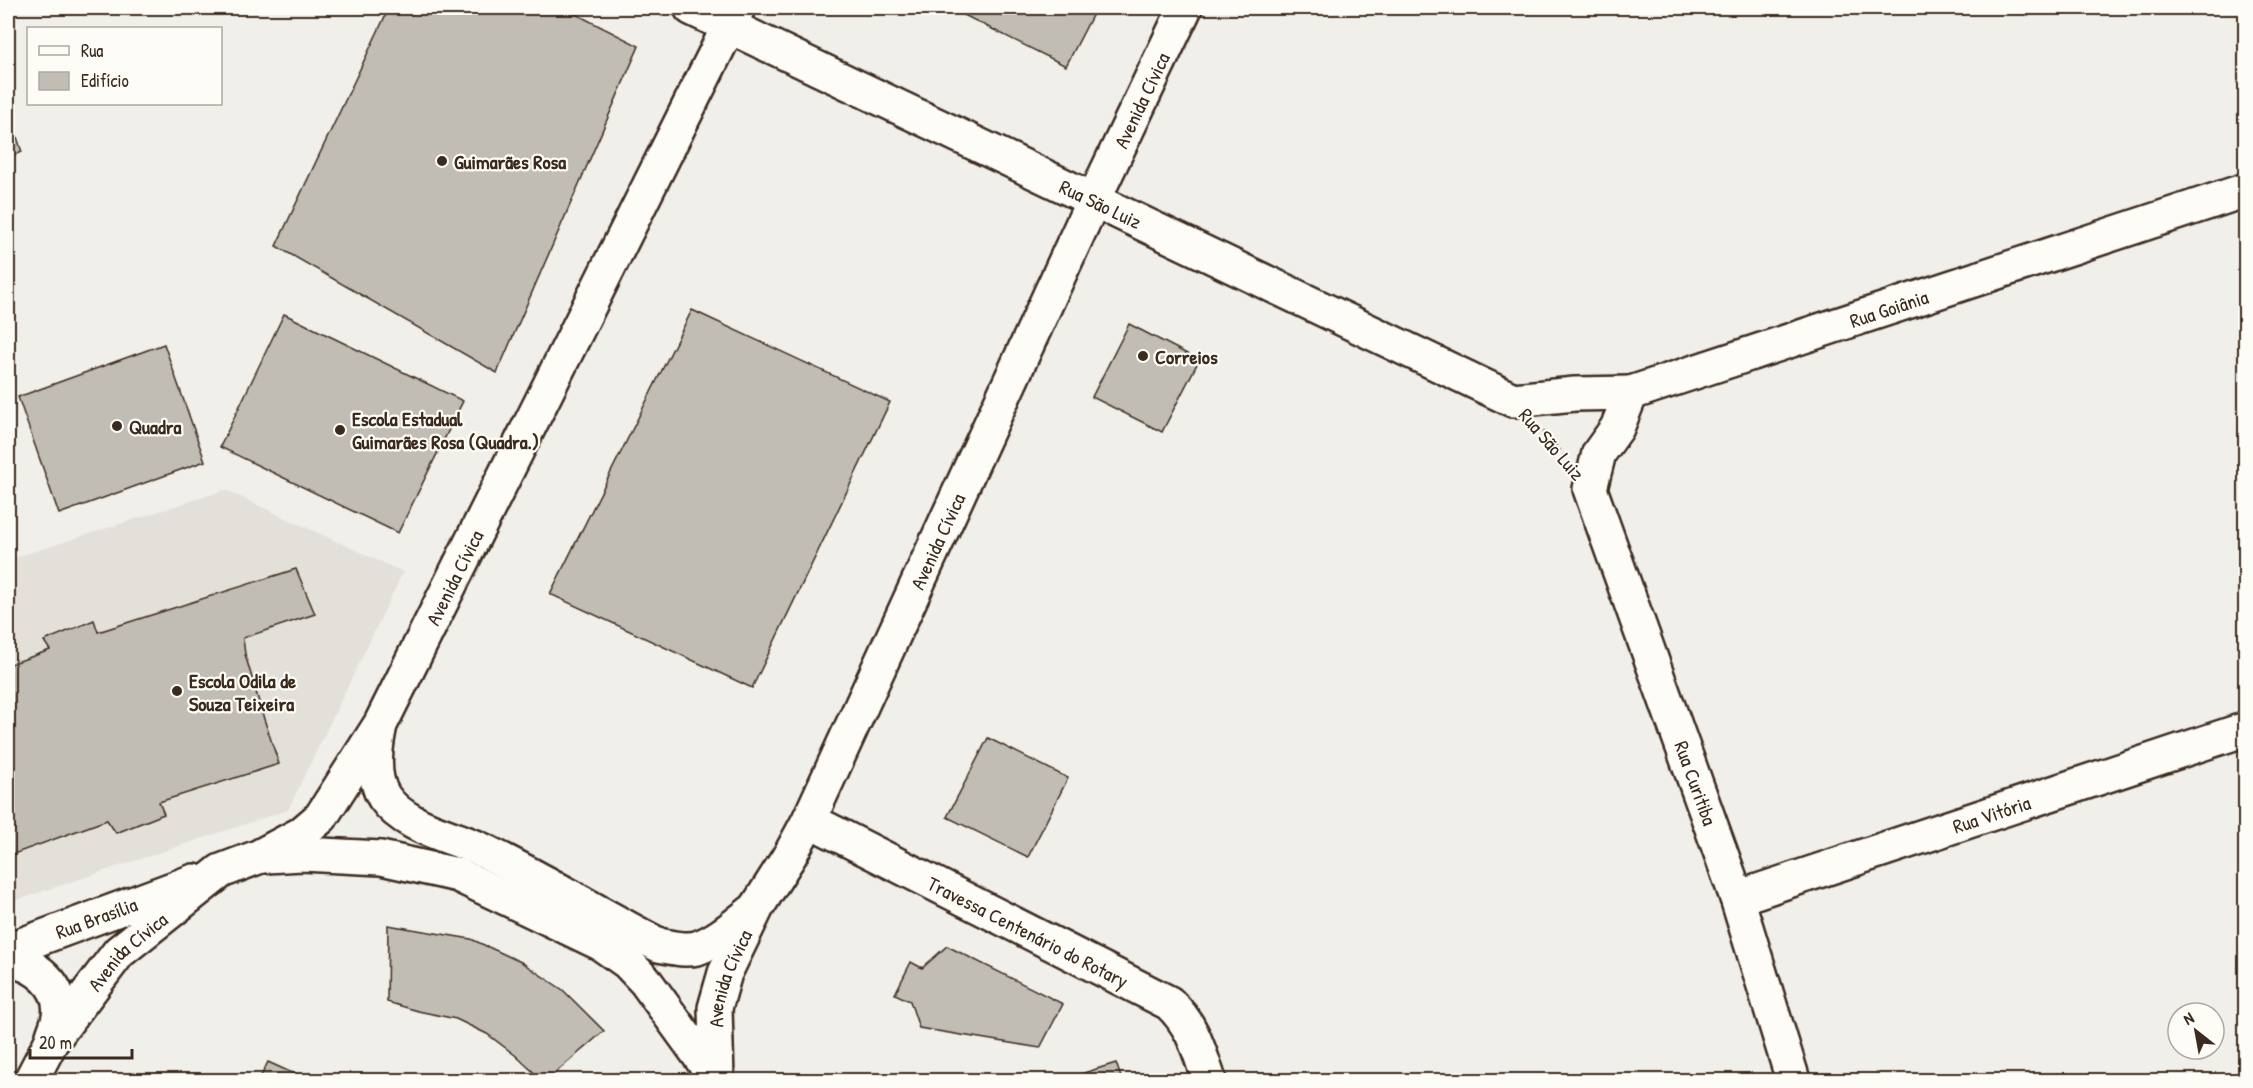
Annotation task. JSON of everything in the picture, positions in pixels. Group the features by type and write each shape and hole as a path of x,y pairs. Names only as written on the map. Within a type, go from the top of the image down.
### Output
{"street":[{"name":"Rua São Luiz","path":"691,8 733,17 1093,201 1513,399 1575,394 1631,393"},
{"name":"Avenida Cívica","path":"717,1080 715,1008 725,973 757,908 809,820 1093,201 1185,8"},
{"name":"Avenida Cívica","path":"31,1080 51,1042 118,952 220,871 258,857 301,834 321,817 380,725 733,17"},
{"name":"Rua Goiânia","path":"1631,393 2246,190"},
{"path":"1590,489 1599,453 1617,428 1631,393"},
{"name":"Rua Curitiba","path":"1590,489 1737,897 1793,1080"},
{"path":"380,725 374,760 383,795 397,811 414,822 480,849 659,945 696,948 719,937 757,908"},
{"name":"Rua Vitória","path":"1737,897 2246,729"},
{"name":"Travessa Centenário do Rotary","path":"809,820 1169,1004 1180,1013 1193,1032 1209,1080"},
{"name":"Avenida Cívica","path":"258,857 302,854 381,858 458,875 600,943 627,962 646,982 717,1080"},
{"name":"Rua Brasília","path":"8,950 220,871"},
{"path":"8,960 20,962 43,974 58,996 60,1015 51,1042"}],"path":[{"name":"Rua São Luiz","path":"1513,399 1590,489"}],"shaded area":[{"name":"Escola Odila de Souza Teixeira","path":"225,490 403,572 288,810 8,903 8,560"}],"building":[{"path":"389,8 564,8 639,46 497,373 276,246"},
{"path":"950,8 1096,8 1066,66"},
{"path":"8,110 22,152 8,157"},
{"path":"692,310 890,402 752,688 550,594"},
{"path":"284,314 463,401 398,533 220,447"},
{"path":"1129,324 1199,360 1162,432 1092,397"},
{"path":"164,344 205,461 59,514 18,397"},
{"path":"296,569 315,614 243,638 245,654 279,764 159,802 164,814 116,833 107,820 8,856 8,665 50,650 44,641 94,620 98,632"},
{"path":"988,738 1068,778 1028,857 947,817"},
{"path":"388,925 471,939 521,962 563,990 604,1031 547,1080 542,1080 515,1055 487,1034 456,1019 387,1002"},
{"path":"947,946 1063,1004 1040,1048 919,1028 910,1001 895,994 911,962 922,968"},
{"path":"268,1062 308,1080 259,1080"},
{"path":"1116,1063 1122,1080 1061,1080"}],"place":[{"name":"Guimarães Rosa","path":"442,161"},
{"name":"Correios","path":"1143,356"},
{"name":"Quadra","path":"117,426"},
{"name":"Escola Estadual Guimarães Rosa (Quadra.)","path":"340,430"},
{"name":"Escola Odila de Souza Teixeira","path":"177,691"}]}
